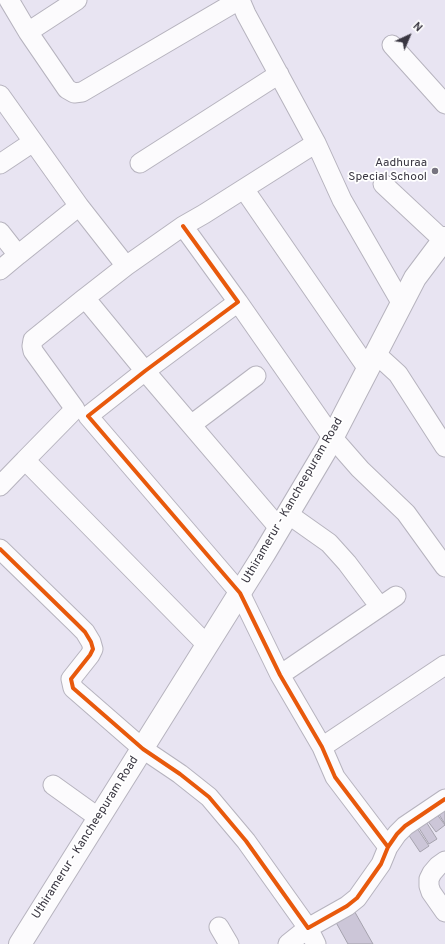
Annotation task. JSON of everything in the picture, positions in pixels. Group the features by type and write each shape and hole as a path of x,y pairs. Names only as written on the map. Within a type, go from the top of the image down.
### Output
{"main road":[{"name":"Uthiramerur - Kancheepuram Road","path":"20,944 283,521 332,437 415,278 444,239"}],"street":[{"path":"9,0 28,32 67,89 74,93 82,92 239,0 316,143 342,200 402,304"},
{"path":"28,32 77,0"},
{"path":"392,45 445,104"},
{"path":"140,164 278,74"},
{"path":"0,95 79,206 126,266"},
{"path":"0,164 33,142"},
{"path":"316,143 183,226 126,266 33,340 32,346 34,351 81,413 235,600 322,747 335,777 384,856"},
{"path":"383,184 444,239"},
{"path":"244,189 372,361 398,374 445,447"},
{"path":"0,270 79,206"},
{"path":"183,226 332,437 360,469 406,513 445,567"},
{"path":"0,232 18,256"},
{"path":"85,298 192,425 283,521 329,543 347,563 380,607"},
{"path":"0,486 56,428 145,371 238,302"},
{"path":"192,425 256,376"},
{"path":"31,455 208,643"},
{"path":"0,549 85,632 91,642 93,649 90,655 71,679 73,688 142,749 180,774 209,797 246,841 312,936"},
{"path":"280,674 396,596"},
{"path":"322,747 445,665"},
{"path":"53,785 99,818"},
{"path":"288,944 312,936 357,898 405,826 445,799"},
{"path":"445,861 438,866 429,879 431,892 445,912"},
{"path":"219,927 229,944"}],"building":[{"path":"445,801 445,824 435,808"},
{"path":"433,809 445,825 436,832 424,816"},
{"path":"425,820 437,839 429,844 417,825"},
{"path":"415,825 429,846 420,852 406,831"},
{"path":"352,907 373,944 348,944 333,917"}],"cycle path":[{"path":"183,226 238,302 145,371 88,416 240,593 280,675 322,747 335,777 388,847"},
{"path":"0,549 85,632 91,642 93,649 90,655 71,679 73,688 143,749 180,774 209,797 246,841 308,928 347,906 357,898 381,864 388,847 397,834 405,826 445,799"}],"place":[{"name":"Aadhuraa Special School","path":"435,171"}]}
